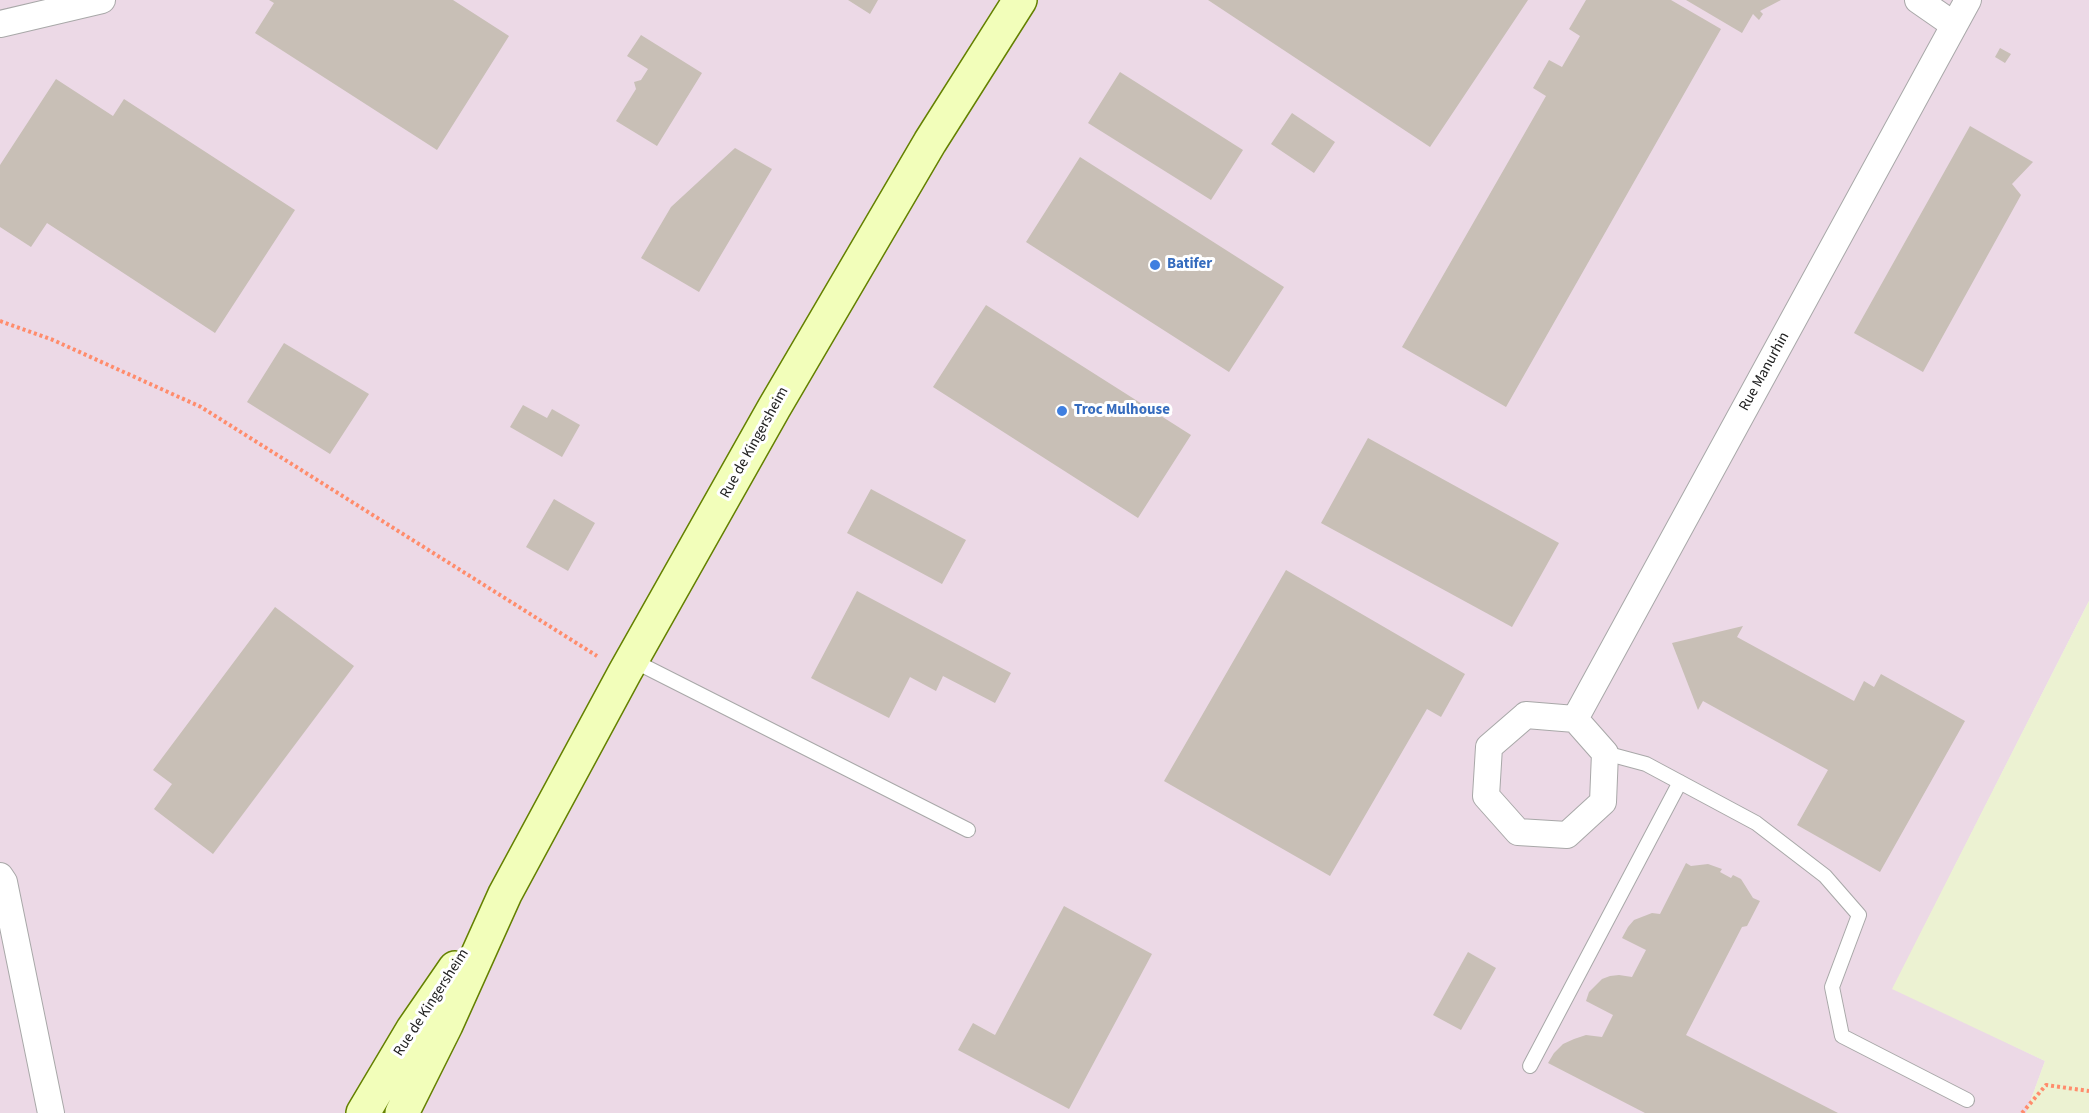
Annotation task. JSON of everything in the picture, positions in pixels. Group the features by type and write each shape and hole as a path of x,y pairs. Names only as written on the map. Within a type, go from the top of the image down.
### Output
{"main road":[{"name":"Rue de Kingersheim","path":"402,1113 446,1025 505,894 628,666 774,408 930,142 1020,0"},
{"name":"Rue de Kingersheim","path":"363,1113 413,1029 505,894"}],"street":[{"path":"0,24 102,0"},
{"path":"1918,0 1954,25"},
{"name":"Rue Manurhin","path":"1575,719 1968,0"},
{"path":"1526,715 1575,719 1605,753 1603,802 1567,835 1518,832 1486,796 1489,747 1526,715"},
{"path":"0,876 4,882 51,1113"}],"lane":[{"path":"628,666 968,830"},
{"path":"1605,753 1646,764 1756,823 1825,876 1859,915 1832,987 1842,1036 1967,1100"},
{"path":"1530,1066 1680,782"}],"path":[{"path":"0,321 52,340 201,407 574,643 628,666"},
{"path":"2022,1113 2046,1085 2089,1091"}],"shaded area":[{"path":"0,0 2089,0 2089,601 1893,988 2045,1061 2026,1113 0,1113"}],"green space":[{"path":"2089,601 2089,1113 2026,1113 2045,1061 1892,989"}],"building":[{"path":"269,0 453,0 509,36 437,150 255,33 274,3"},
{"path":"848,0 878,0 870,14"},
{"path":"1208,0 1528,0 1430,147"},
{"path":"1586,0 1671,0 1721,29 1506,407 1402,347 1546,96 1533,88 1549,60 1562,67 1580,36 1569,29"},
{"path":"1686,0 1781,0 1760,11 1763,14 1759,20 1753,14 1742,33"},
{"path":"641,35 702,73 657,146 616,121 636,89 634,82 641,80 648,69 627,56"},
{"path":"2000,48 2011,54 2005,63 1995,57"},
{"path":"1120,72 1243,150 1211,200 1088,123"},
{"path":"56,79 113,116 124,99 295,210 215,333 47,223 31,247 0,227 0,165"},
{"path":"1292,113 1335,142 1314,173 1271,144"},
{"path":"1970,126 2033,162 2012,184 2021,195 1923,372 1854,333"},
{"path":"735,148 772,169 699,292 641,258 671,207"},
{"name":"Batifer","path":"1080,157 1284,287 1229,372 1026,242"},
{"name":"Troc Mulhouse","path":"986,305 1191,435 1138,518 933,387"},
{"path":"284,343 369,394 330,454 247,402"},
{"path":"523,405 547,418 552,409 580,425 562,457 510,427"},
{"path":"1368,438 1559,543 1512,627 1321,523"},
{"path":"871,489 966,540 942,584 847,533"},
{"path":"554,499 595,523 568,571 526,547"},
{"path":"1286,570 1465,674 1441,717 1427,709 1330,876 1164,781"},
{"path":"857,591 1011,673 995,703 943,676 936,691 910,677 889,718 811,678"},
{"path":"275,607 354,666 213,854 154,809 172,784 153,770"},
{"path":"1743,626 1737,637 1854,701 1864,681 1874,687 1881,674 1965,721 1880,872 1797,825 1828,770 1703,701 1698,710 1672,643"},
{"path":"1686,863 1691,866 1708,864 1722,869 1720,872 1731,878 1733,875 1741,879 1753,898 1760,901 1747,926 1742,927 1686,1035 1838,1113 1645,1113 1548,1063 1563,1044 1586,1035 1602,1037 1613,1015 1586,1001 1589,992 1602,979 1610,976 1632,977 1646,950 1622,938 1634,920 1652,913 1660,914"},
{"path":"1064,906 1152,954 1069,1109 958,1050 973,1023 995,1035"},
{"path":"1468,952 1496,968 1461,1030 1433,1015"}],"place":[{"name":"Batifer","path":"1155,265"},
{"name":"Troc Mulhouse","path":"1062,411"}]}
